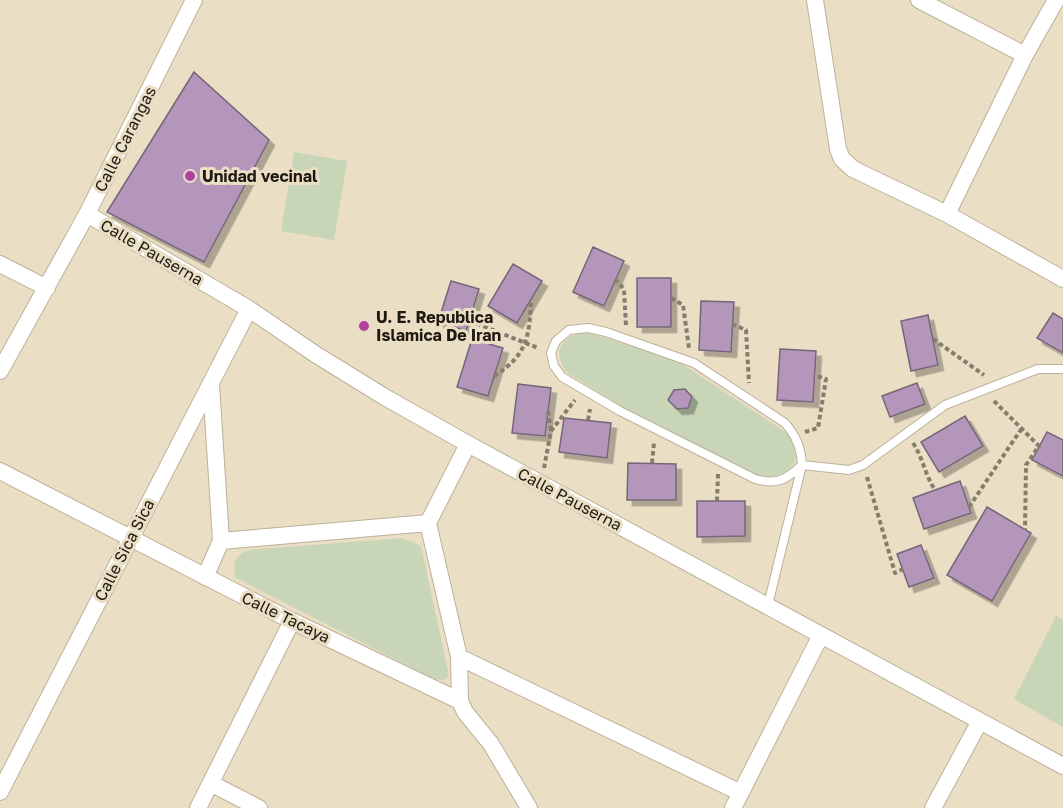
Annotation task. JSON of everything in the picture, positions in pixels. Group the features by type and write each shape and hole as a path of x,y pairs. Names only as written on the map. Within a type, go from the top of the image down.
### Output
{"street":[{"name":"Calle Carangas","path":"0,371 87,214 194,0"},
{"path":"814,0 837,143 842,159 853,169 947,214 1063,279"},
{"path":"919,0 1024,55"},
{"path":"947,214 1024,55 1056,0"},
{"name":"Calle Pauserna","path":"87,214 249,309 383,396 1063,766"},
{"path":"0,264 47,288"},
{"name":"Calle Sica Sica","path":"0,792 249,309"},
{"path":"205,577 221,542 211,383"},
{"path":"468,444 428,523 459,657 460,701 465,712 491,744 529,808"},
{"name":"Calle Tacaya","path":"0,471 292,621 460,701"},
{"path":"221,542 428,523"},
{"path":"198,808 292,621"},
{"path":"459,657 737,801 821,635"},
{"path":"933,808 980,721"},
{"path":"212,784 259,808"}],"lane":[{"path":"768,605 802,465 802,454 795,435 784,423 692,362 588,328 569,330 556,341 551,352 554,366 562,376 620,411 719,462 755,479 770,483 784,479 802,465 849,470 863,465 945,405 1038,369 1063,369"}],"path":[{"path":"615,279 624,289 626,339"},
{"path":"671,298 683,305 692,362"},
{"path":"494,376 510,366 525,343 530,329 531,299"},
{"path":"469,322 551,352"},
{"path":"732,324 746,330 749,400"},
{"path":"933,339 997,384"},
{"path":"795,435 818,428 826,379 814,375"},
{"path":"551,431 583,389"},
{"path":"983,390 1039,446 1026,465 1025,530"},
{"path":"540,483 546,464 551,431 548,411"},
{"path":"969,507 1022,428"},
{"path":"652,463 655,429"},
{"path":"906,432 922,458 927,476 935,490"},
{"path":"717,501 719,462"},
{"path":"863,465 894,573 903,569"}],"green space":[{"path":"294,152 347,161 334,240 281,231"},
{"path":"589,333 676,360 787,433 796,449 794,463 783,473 767,480 697,449 640,418 568,373 560,358 559,351 562,345 572,336"},
{"path":"402,538 421,546 448,671 448,677 443,680 434,679 236,578 235,561 237,557 249,550"},
{"path":"1056,616 1063,620 1063,727 1014,699"}],"building":[{"name":"Unidad vecinal","path":"194,72 269,140 204,262 107,212"},
{"path":"593,247 624,261 604,306 573,292"},
{"path":"513,264 542,281 517,323 488,306"},
{"path":"637,278 671,278 671,327 637,327"},
{"path":"451,281 479,289 466,331 438,322"},
{"path":"701,301 734,302 731,352 699,350"},
{"path":"1053,313 1063,319 1063,353 1037,338"},
{"path":"928,315 938,365 911,371 901,321"},
{"path":"472,339 503,348 488,396 457,387"},
{"path":"780,349 816,351 813,402 777,400"},
{"path":"917,383 925,404 890,417 882,396"},
{"path":"518,384 551,388 545,436 512,433"},
{"path":"685,389 692,397 688,408 677,409 668,400 674,390"},
{"path":"965,416 983,446 939,472 921,442"},
{"path":"564,418 611,423 607,458 559,452"},
{"path":"1047,432 1063,440 1063,476 1032,460"},
{"path":"628,463 676,464 676,500 627,500"},
{"path":"960,481 971,513 924,529 913,498"},
{"path":"697,501 745,501 745,536 697,537"},
{"path":"987,507 1031,533 992,601 947,575"},
{"path":"921,545 934,578 909,587 897,554"}],"place":[{"name":"Unidad vecinal","path":"190,176"},
{"name":"U. E. Republica Islamica De Iran","path":"364,326"}]}
